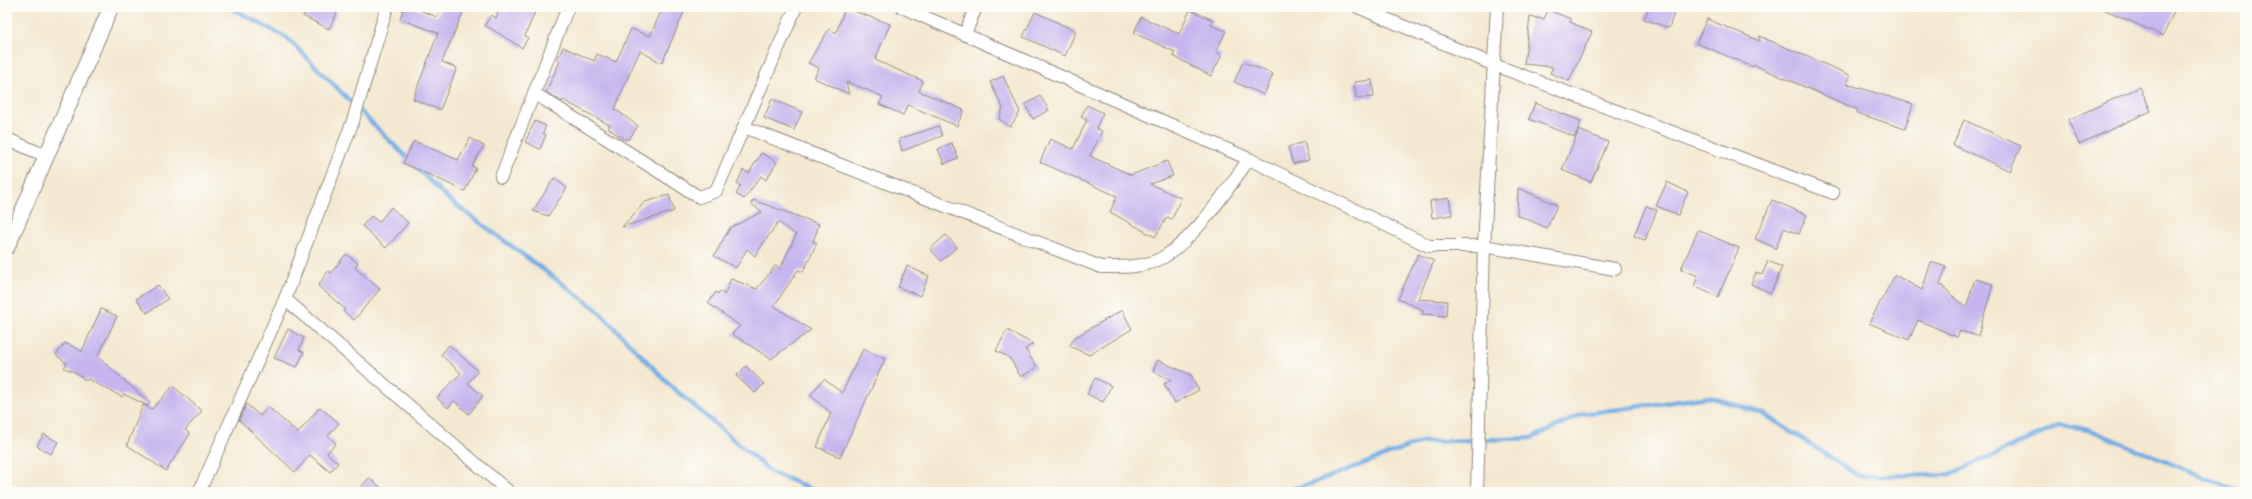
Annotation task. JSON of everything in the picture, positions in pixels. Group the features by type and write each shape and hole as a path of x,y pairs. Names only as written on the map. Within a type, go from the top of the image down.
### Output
{"street":[{"path":"7,247 111,7"},
{"path":"199,492 284,299 353,121 387,7"},
{"path":"500,177 568,7"},
{"path":"534,94 699,197 716,191 796,7"},
{"path":"902,7 1249,159 1429,246 1484,246 1615,269"},
{"path":"965,34 976,7"},
{"path":"1358,7 1492,64 1833,193"},
{"path":"1477,492 1484,246 1492,64 1497,7"},
{"path":"744,127 1101,267 1132,267 1161,258 1187,237 1210,212 1249,159"},
{"path":"7,139 46,156"},
{"path":"284,299 509,492"}],"building":[{"path":"308,7 325,7 337,13 329,29 303,16"},
{"path":"404,7 412,7 437,17 441,7 465,7 442,62 457,68 440,110 413,99 438,33 400,19"},
{"path":"500,7 537,7 525,36 528,38 522,48 485,25 491,15 496,18"},
{"path":"663,7 686,7 662,63 640,51 627,79 615,109 638,126 629,139 624,139 608,128 610,125 563,100 562,102 546,92 560,61 557,60 563,47 594,61 597,54 616,62 631,29 650,36"},
{"path":"1649,7 1676,7 1669,28 1644,19"},
{"path":"2099,7 2176,7 2163,36"},
{"path":"845,8 890,24 875,60 923,81 919,91 964,110 957,126 908,105 903,115 879,104 883,97 860,87 846,82 849,94 814,78 819,68 808,63 829,29 836,33"},
{"path":"1190,10 1213,20 1211,25 1226,31 1216,52 1222,55 1211,76 1173,56 1175,52 1134,33 1141,17 1179,34"},
{"path":"1548,10 1571,19 1570,22 1592,32 1569,81 1550,73 1553,67 1524,64 1530,17 1544,19"},
{"path":"1035,12 1076,31 1065,56 1023,37"},
{"path":"1707,19 1760,41 1759,36 1850,75 1847,84 1913,104 1905,129 1857,113 1858,110 1754,65 1753,67 1696,43"},
{"path":"1243,62 1273,74 1264,95 1234,82"},
{"path":"1003,76 1020,112 1010,127 999,119 1003,108 990,82"},
{"path":"1372,80 1374,97 1356,98 1354,82"},
{"path":"2140,87 2151,111 2079,144 2068,120"},
{"path":"1040,96 1049,110 1033,119 1025,105"},
{"path":"772,99 802,112 794,130 764,118"},
{"path":"1535,103 1581,121 1575,137 1529,119"},
{"path":"1087,105 1103,113 1096,128 1102,131 1090,156 1131,175 1167,161 1173,176 1150,184 1181,198 1172,219 1167,217 1155,237 1110,212 1117,196 1040,162 1050,139 1073,149 1087,120 1081,117"},
{"path":"1964,120 2021,146 2010,171 1953,145"},
{"path":"535,121 546,126 543,133 546,135 540,149 525,142"},
{"path":"939,126 942,136 902,151 899,139"},
{"path":"1579,130 1608,142 1591,182 1562,170"},
{"path":"470,138 484,146 472,166 476,168 465,191 403,163 414,141 458,160"},
{"path":"1304,142 1309,160 1293,164 1288,147"},
{"path":"952,143 958,158 944,164 938,149"},
{"path":"761,153 777,162 766,180 761,176 744,199 736,194 741,186 737,184 743,170 749,173"},
{"path":"554,178 567,188 548,216 533,211"},
{"path":"1667,182 1688,192 1678,215 1656,206"},
{"path":"1518,188 1557,205 1547,228 1517,216"},
{"path":"669,195 674,211 622,227 645,202"},
{"path":"1449,198 1452,215 1432,218 1430,201"},
{"path":"753,200 819,224 813,242 817,243 803,272 798,270 774,306 811,330 771,359 732,334 740,326 708,303 716,292 718,294 720,291 724,295 731,279 757,289 776,265 780,269 796,235 778,222 755,256 747,249 736,268 714,256 730,228 762,212 751,204"},
{"path":"1772,200 1807,215 1799,234 1784,228 1776,248 1755,239"},
{"path":"1646,206 1657,210 1645,240 1634,236"},
{"path":"391,207 408,223 386,248 362,226 371,216 379,222"},
{"path":"1698,230 1739,248 1718,297 1694,286 1698,276 1681,269"},
{"path":"946,235 957,247 941,261 930,249"},
{"path":"346,254 358,263 355,268 380,289 354,320 343,311 345,309 318,286 328,271 331,273"},
{"path":"1418,254 1434,261 1418,299 1447,301 1446,316 1422,314 1423,310 1398,299"},
{"path":"1768,261 1782,267 1771,293 1751,284 1756,273 1762,275"},
{"path":"1931,262 1946,267 1940,284 1966,308 1975,279 1993,284 1978,336 1960,331 1957,337 1918,320 1909,340 1869,323 1895,275 1922,290"},
{"path":"907,266 929,276 920,296 898,287"},
{"path":"158,285 168,299 147,313 136,299"},
{"path":"101,309 117,316 98,357 150,403 148,406 124,394 122,397 88,379 86,381 75,372 64,368 67,363 56,355 65,343 82,351"},
{"path":"1122,310 1132,329 1089,355 1070,346 1074,338"},
{"path":"288,329 304,338 299,350 304,352 297,367 274,358"},
{"path":"1007,330 1033,344 1025,349 1037,367 1021,377 1009,357 996,351"},
{"path":"449,345 478,371 468,383 483,396 469,414 454,401 448,408 437,398 461,373 441,355"},
{"path":"863,349 885,359 840,457 817,447 831,413 810,395 824,379 842,393"},
{"path":"1158,360 1191,375 1199,390 1175,403 1164,384 1171,380 1153,371"},
{"path":"746,366 764,384 755,393 736,376"},
{"path":"1095,378 1111,386 1103,402 1087,394"},
{"path":"173,386 202,411 185,430 190,434 166,471 127,445 143,405 152,409"},
{"path":"246,404 260,416 268,407 298,433 320,407 339,423 328,436 336,443 327,453 338,463 330,472 310,455 295,472 239,420"},
{"path":"44,434 58,442 51,454 37,446"},
{"path":"369,478 387,492 356,492"}],"waterway":[{"path":"229,7 287,38 409,160"},
{"path":"416,167 448,199 595,308 671,386 771,472 818,492"},
{"path":"1281,492 1310,484 1421,442 1532,438 1582,414 1710,397 1764,414 1859,476 1948,475 2061,425 2088,429 2239,492"}]}
